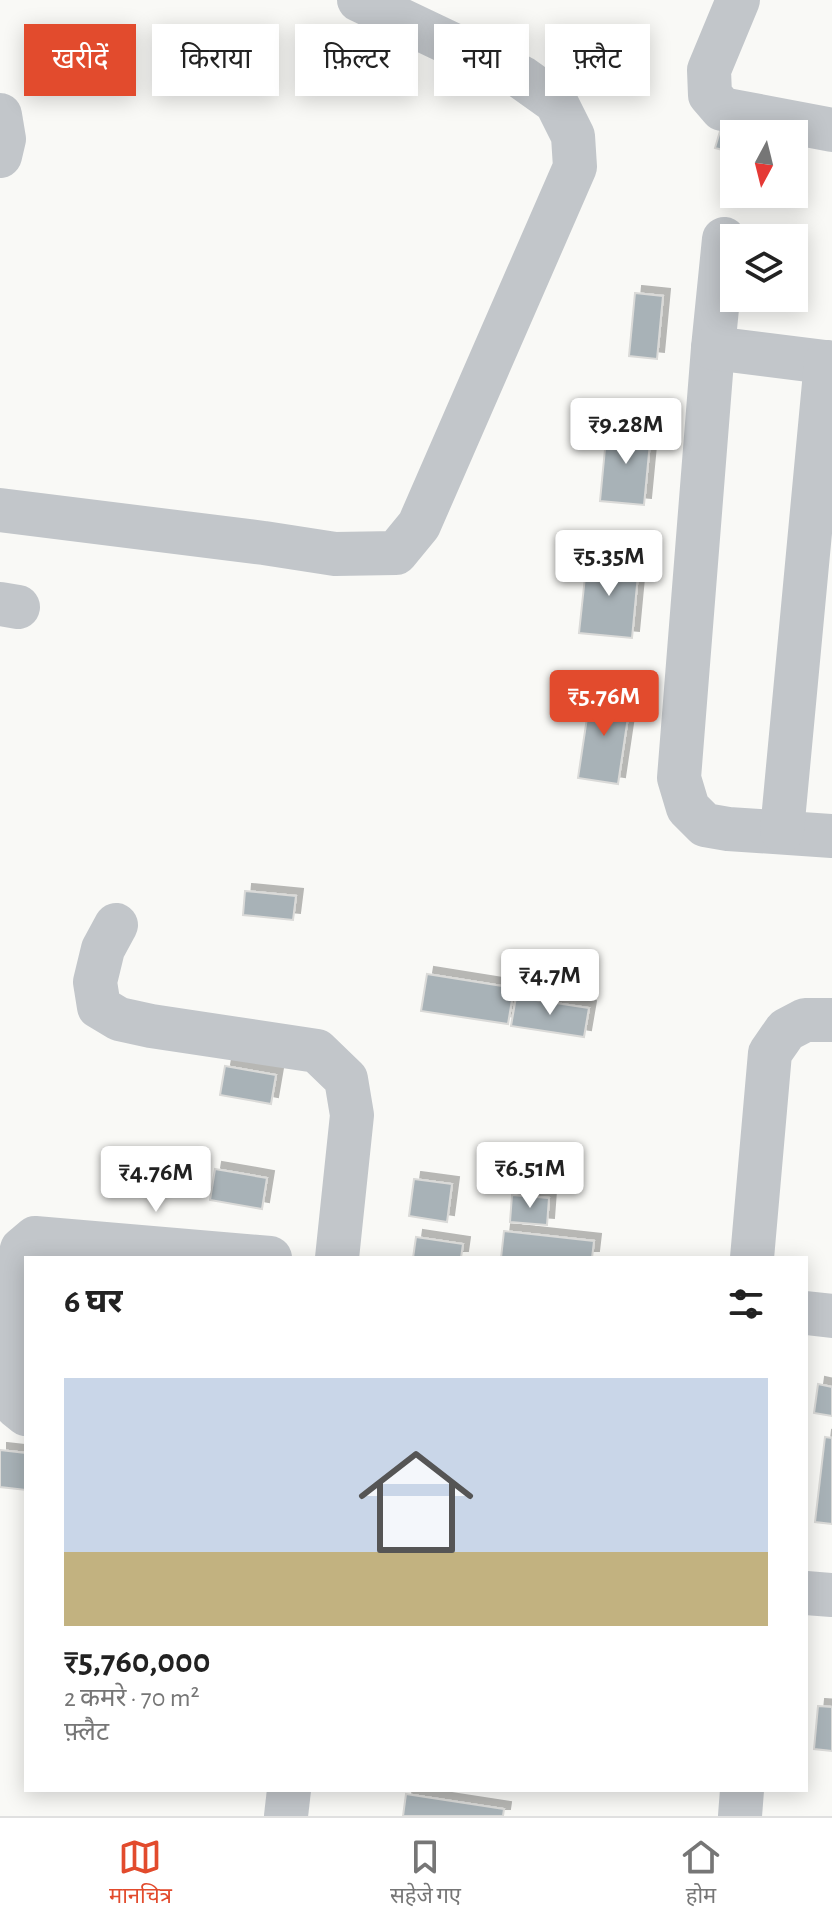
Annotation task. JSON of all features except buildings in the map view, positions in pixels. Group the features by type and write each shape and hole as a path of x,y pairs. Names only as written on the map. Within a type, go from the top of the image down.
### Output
{"street":[{"path":"0,510 335,554 396,553 419,525 575,167 573,136 556,102 521,77 359,0"},
{"path":"738,0 709,70 710,95 722,109 832,130"},
{"path":"0,115 4,139 0,156"},
{"path":"720,279 679,778 688,808 705,825 832,836"},
{"path":"713,348 829,363 782,831"},
{"path":"116,925 103,949 95,982 99,1007 119,1019 151,1026 317,1051 346,1079 352,1115 337,1256"},
{"path":"752,1256 770,1053 786,1030 805,1020 832,1020"},
{"path":"24,1412 16,1406 10,1386 15,1275 22,1249 35,1238 246,1256"},
{"path":"808,1313 832,1316"},
{"path":"808,1593 832,1595"},
{"path":"286,1816 289,1792"},
{"path":"740,1816 742,1792"}]}
